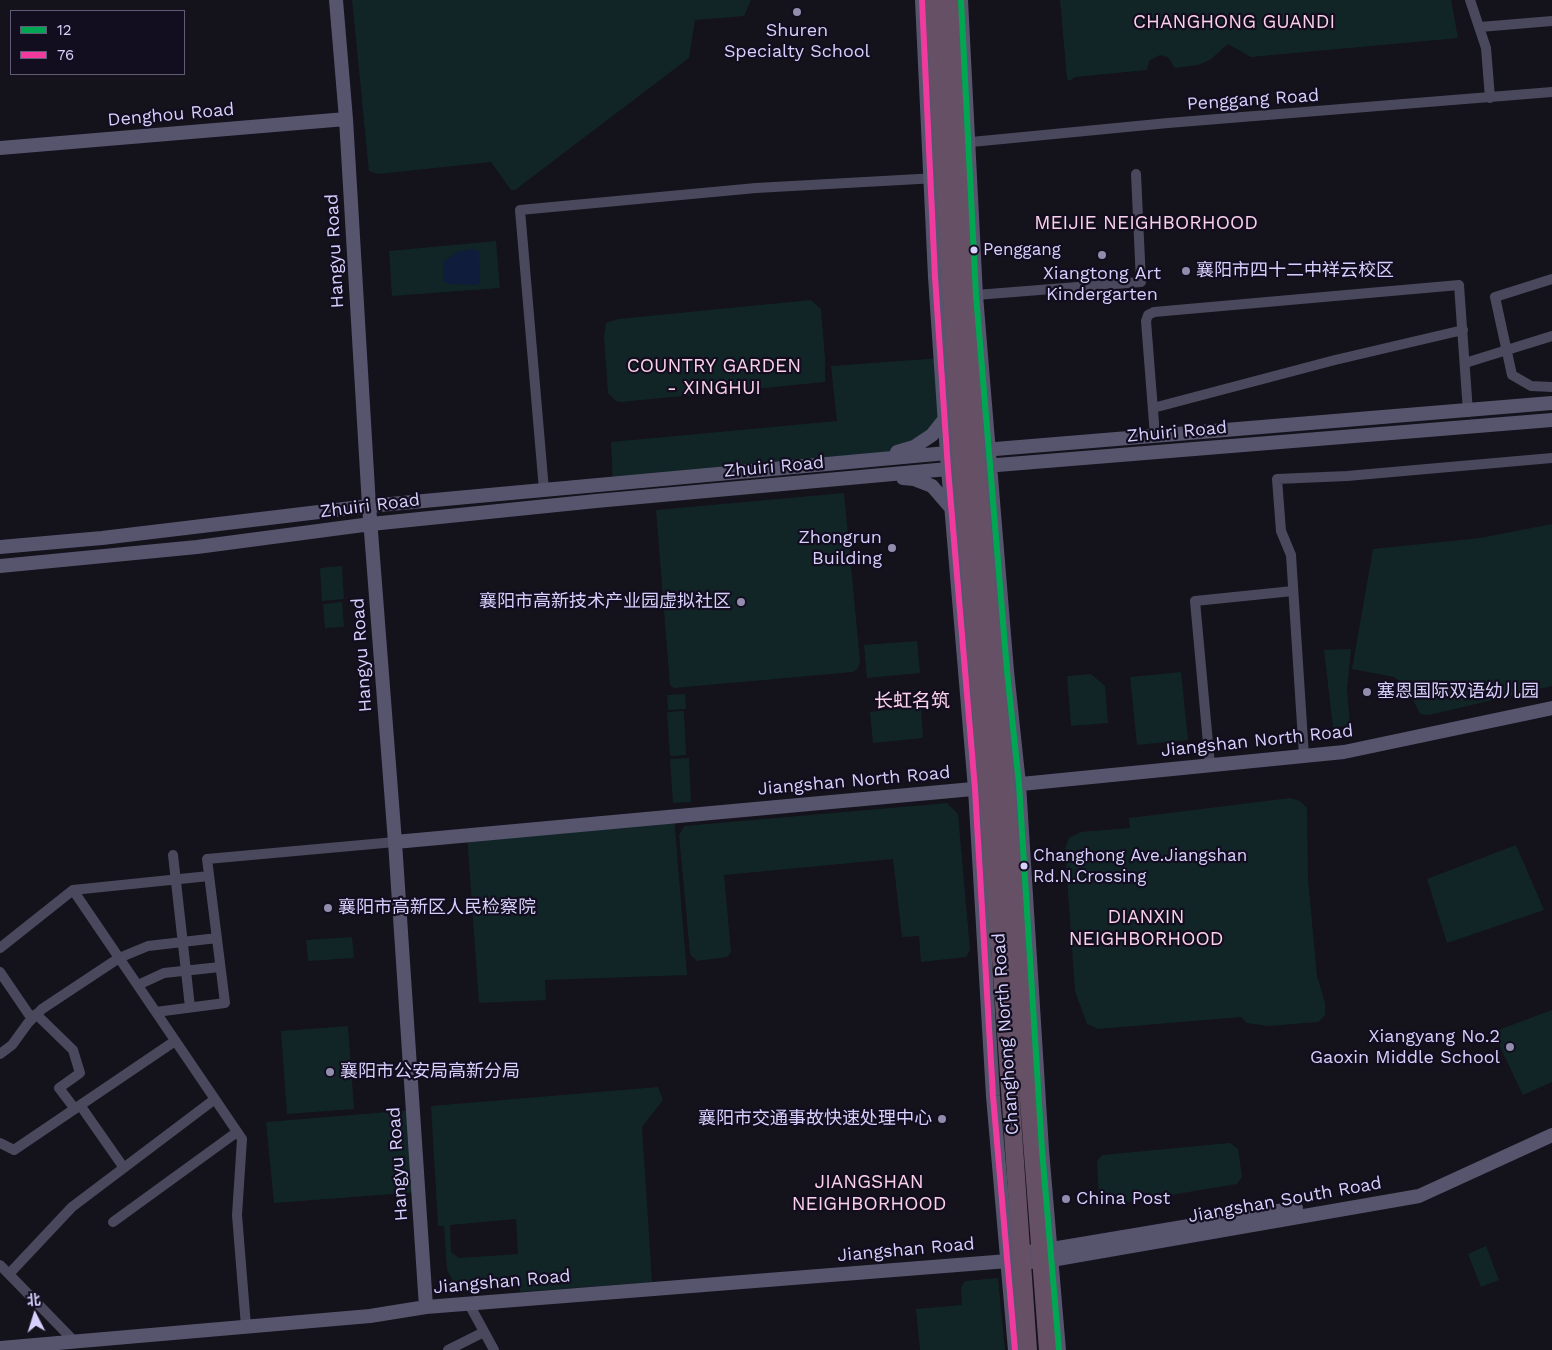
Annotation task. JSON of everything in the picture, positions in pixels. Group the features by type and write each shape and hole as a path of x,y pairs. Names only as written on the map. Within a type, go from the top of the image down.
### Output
{"highway":[{"name":"Changhong North Road","path":"934,0 936,178 956,374 969,460 1034,1256 1048,1350"},
{"name":"Changhong North Road","path":"951,0 963,142 969,460 967,534 997,787"},
{"name":"Changhong North Road","path":"1028,1350 1034,1256"}],"street":[{"name":"Hangyu Road","path":"336,0 346,119 370,524 395,842 426,1307"},
{"path":"922,0 936,178 945,420 969,460"},
{"path":"961,0 963,142 976,295 969,460 951,509 997,787 1042,1150 1034,1256 1015,1350"},
{"path":"1470,0 1486,48 1490,98"},
{"path":"1480,27 1552,21"},
{"name":"Penggang Road","path":"963,142 1167,123 1552,92"},
{"name":"Denghou Road","path":"0,148 346,119"},
{"path":"976,295 1140,282 1136,174"},
{"path":"544,490 520,210 756,188 936,178"},
{"path":"1552,279 1495,297 1512,375 1531,386 1552,387"},
{"path":"1155,436 1146,320 1148,315 1154,312 1459,285 1468,412"},
{"path":"1153,408 1200,394 1462,330"},
{"path":"1465,363 1552,336"},
{"path":"872,460 914,447 932,434 945,420 950,409 956,374"},
{"name":"Zhuiri Road","path":"0,566 196,548 370,524 878,476 969,460 1155,436 1468,412 1552,403"},
{"name":"Zhuiri Road","path":"0,547 111,537 369,506 872,460 969,460 1552,420"},
{"path":"1304,756 1291,555 1281,531 1277,479 1347,476 1552,458"},
{"path":"878,476 914,479 932,486 951,509 967,534"},
{"path":"1210,765 1195,601 1293,591"},
{"name":"Jiangshan North Road","path":"395,842 997,787 1344,752 1552,708"},
{"path":"156,1012 225,1003 207,859 395,842"},
{"path":"173,855 190,1007"},
{"path":"0,948 73,890 209,876"},
{"path":"73,890 242,1139 237,1214 246,1326"},
{"path":"0,1054 12,1045 34,1017 119,958 148,946 217,938"},
{"path":"138,985 164,973 220,967"},
{"path":"0,972 34,1017 73,1050 80,1073 59,1088 77,1107 124,1168"},
{"path":"0,1143 14,1150 176,1041"},
{"path":"9,1274 72,1207 215,1099"},
{"name":"Jiangshan South Road","path":"1034,1256 1416,1187 1552,1124"},
{"path":"113,1222 237,1132"},
{"name":"Jiangshan South Road","path":"1034,1256 1419,1196 1552,1135"},
{"path":"1034,1256 1059,1350"},
{"name":"Jiangshan Road","path":"0,1348 370,1316 426,1307 1034,1256"},
{"path":"0,1265 75,1342"},
{"path":"469,1304 494,1350"},
{"path":"448,1350 484,1332"}],"green space":[{"path":"352,0 751,0 744,16 695,20 689,58 515,190 511,190 491,162 378,174 369,171"},
{"path":"1060,0 1451,0 1458,38 1251,57 1228,44 1210,60 1198,65 1175,68 1168,57 1160,55 1149,61 1147,70 1075,77 1070,81 1067,79"},
{"path":"496,241 500,288 392,296 389,251"},
{"path":"811,300 821,309 825,382 621,402 616,401 608,393 604,336 606,323 618,319"},
{"path":"941,358 945,420 932,435 872,460 613,484 611,442 837,421 831,366"},
{"path":"844,493 860,661 858,668 853,672 674,688 670,685 656,510"},
{"path":"1552,524 1552,686 1429,715 1420,714 1406,686 1394,677 1352,669 1373,549 1480,538"},
{"path":"342,566 344,599 322,601 320,568"},
{"path":"342,602 344,627 325,628 323,604"},
{"path":"917,641 920,673 867,678 864,645"},
{"path":"1351,649 1347,689 1350,725 1333,728 1324,650"},
{"path":"1181,672 1188,740 1137,745 1130,677"},
{"path":"1091,674 1105,686 1108,723 1071,726 1067,676"},
{"path":"685,694 686,709 668,710 667,695"},
{"path":"921,706 923,738 873,743 870,712"},
{"path":"684,711 686,755 670,756 667,712"},
{"path":"689,758 691,802 673,803 670,759"},
{"path":"1290,798 1300,801 1307,808 1308,879 1317,976 1325,1003 1325,1015 1318,1022 1269,1026 1247,1023 1241,1017 1098,1029 1087,1024 1075,991 1065,849 1069,838 1080,832 1130,828 1129,818"},
{"path":"947,803 958,814 970,950 966,957 921,962 919,936 902,937 893,859 724,875 731,952 727,957 697,961 690,954 679,835 684,826"},
{"path":"674,816 687,975 545,980 546,1000 479,1003 467,835"},
{"path":"1516,845 1544,910 1447,943 1427,879"},
{"path":"352,937 354,958 308,961 306,940"},
{"path":"1552,1010 1552,1082 1523,1095 1493,1032"},
{"path":"348,1026 354,1109 287,1114 281,1031"},
{"path":"658,1087 663,1100 642,1127 652,1282 520,1292 520,1285 459,1291 447,1270 444,1226 438,1226 431,1106","holes":["516,1219 518,1254 459,1258 451,1252 450,1225"]},
{"path":"413,1110 419,1192 274,1203 266,1122"},
{"path":"1230,1143 1238,1149 1242,1177 1237,1184 1105,1206 1099,1200 1097,1161 1102,1155"},
{"path":"1486,1246 1499,1280 1481,1287 1468,1254"},
{"path":"998,1278 1005,1350 920,1350 916,1309 962,1305 961,1288 965,1281"}],"water":[{"path":"474,249 479,252 480,283 475,285 449,284 443,281 443,262 457,252"}],"transit line":[{"name":"76","path":"922,0 935,277 948,469 975,789 993,1096 1015,1350"},
{"name":"12","path":"961,0 976,295 1007,671 1019,784 1042,1150 1059,1350"}],"place":[{"name":"Shuren Specialty School","path":"797,12"},
{"name":"Penggang","path":"974,250"},
{"name":"Xiangtong Art Kindergarten","path":"1102,255"},
{"name":"襄阳市四十二中祥云校区","path":"1186,271"},
{"name":"Zhongrun Building","path":"892,548"},
{"name":"襄阳市高新技术产业园虚拟社区","path":"741,602"},
{"name":"塞恩国际双语幼儿园","path":"1367,692"},
{"name":"Changhong Ave.Jiangshan Rd.N.Crossing","path":"1024,866"},
{"name":"襄阳市高新区人民检察院","path":"328,908"},
{"name":"Xiangyang No.2 Gaoxin Middle School","path":"1510,1047"},
{"name":"襄阳市公安局高新分局","path":"330,1072"},
{"name":"襄阳市交通事故快速处理中心","path":"942,1119"},
{"name":"China Post","path":"1066,1199"}],"district":[{"name":"CHANGHONG GUANDI","path":"1234,22"},
{"name":"MEIJIE NEIGHBORHOOD","path":"1146,223"},
{"name":"COUNTRY GARDEN - XINGHUI","path":"714,377"},
{"name":"长虹名筑","path":"912,701"},
{"name":"DIANXIN NEIGHBORHOOD","path":"1146,928"},
{"name":"JIANGSHAN NEIGHBORHOOD","path":"869,1193"}]}
